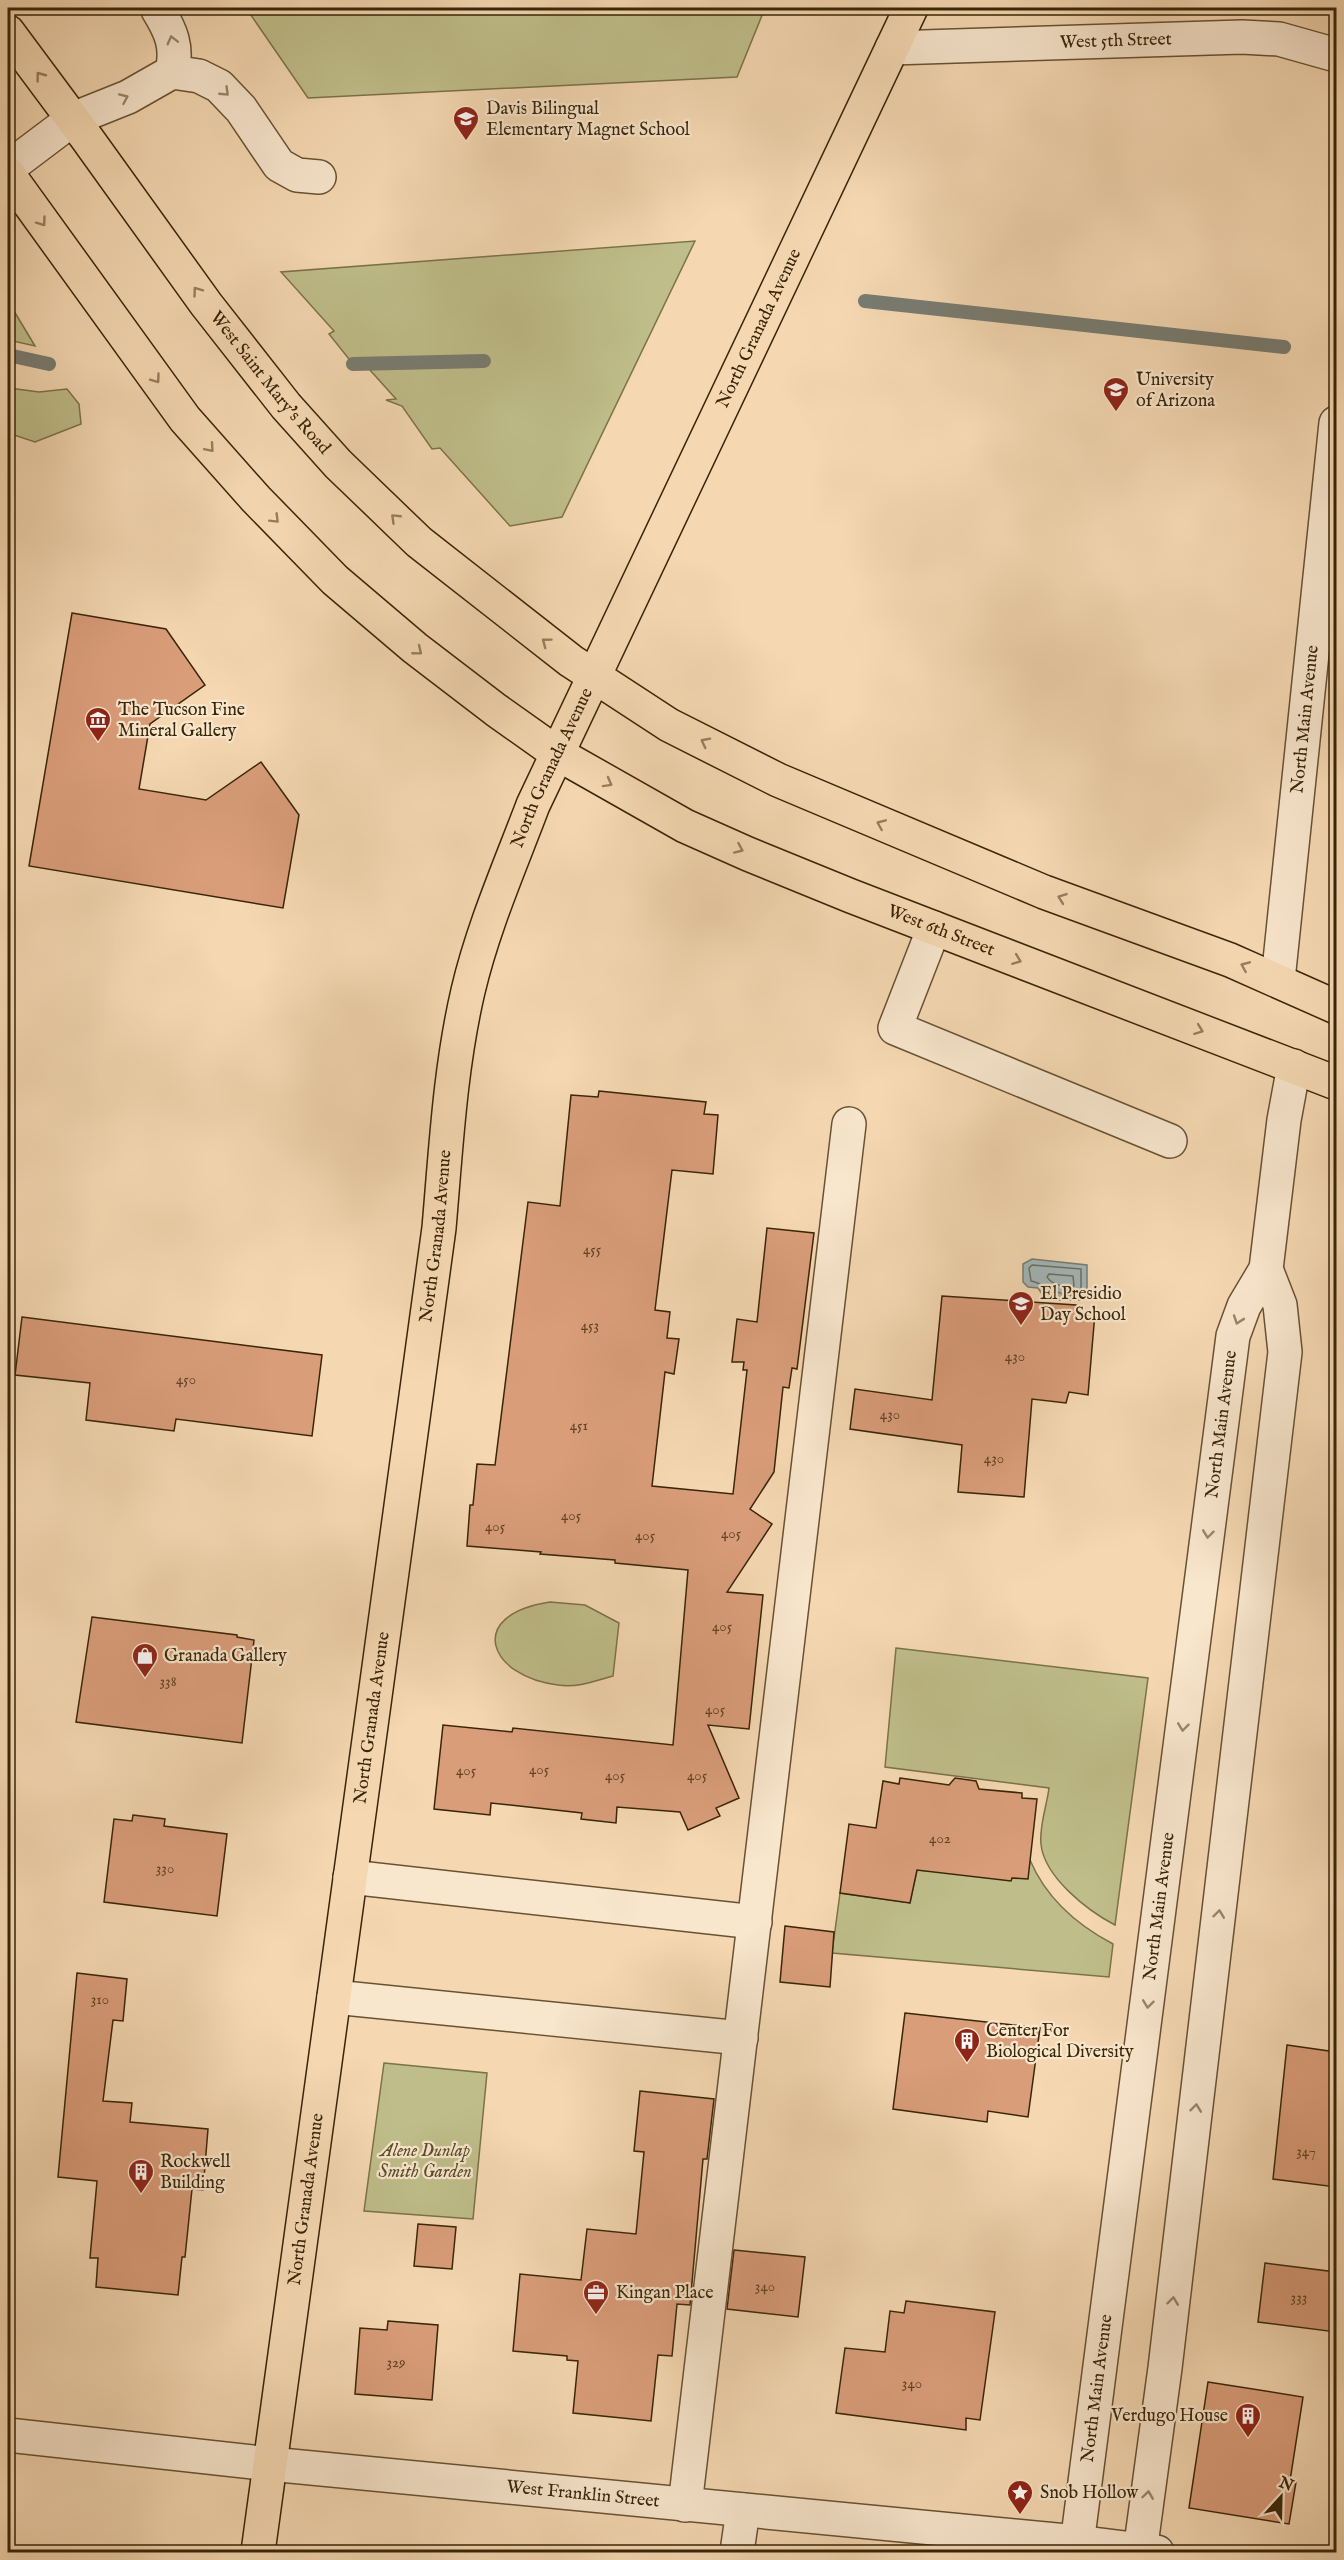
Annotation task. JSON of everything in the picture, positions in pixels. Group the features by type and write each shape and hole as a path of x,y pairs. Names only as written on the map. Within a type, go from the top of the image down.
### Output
{"main road":[{"name":"North Granada Avenue","path":"258,2553 439,1227 454,1062 464,1009 484,935 533,805 911,8"},
{"name":"West Saint Mary's Road","path":"8,32 206,304 286,406 338,464 419,542 571,661 594,675"},
{"path":"8,174 185,419 256,500 335,580 415,648 558,754"},
{"path":"594,675 669,724 778,780 1034,887 1278,980 1336,1007"},
{"name":"West 6th Street","path":"558,754 685,826 830,888 1336,1083"}],"street":[{"path":"158,10 174,43 175,58 172,72"},
{"name":"West 5th Street","path":"892,48 1242,37 1279,39 1336,56"},
{"path":"8,168 73,119 128,97 172,72 199,76 219,86 241,109 279,165 297,175 319,177"},
{"name":"North Main Avenue","path":"1278,980 1336,423"},
{"path":"934,928 895,1028 1170,1141"},
{"name":"North Main Avenue","path":"1077,2547 1233,1336 1244,1306 1266,1269 1284,1120 1294,1066"},
{"path":"685,2505 849,1124"},
{"name":"North Main Avenue","path":"1146,2552 1165,2368 1285,1352 1280,1305 1266,1269"},
{"path":"350,1877 755,1922"},
{"path":"334,1997 741,2038"},
{"name":"West Franklin Street","path":"8,2435 270,2464 743,2510 1077,2547 1146,2552"},
{"path":"737,2553 743,2510"}],"green space":[{"path":"246,8 765,8 737,77 308,98"},
{"path":"695,241 562,517 510,526 440,448 432,449 402,406 386,400 396,399 360,359 349,359 329,334 334,331 281,272"},
{"path":"8,301 35,346 8,340"},
{"path":"9,388 39,392 67,389 79,404 81,424 35,442 8,433"},
{"path":"550,1602 585,1605 619,1623 613,1676 579,1685 558,1685 534,1680 502,1659 496,1645 497,1632 505,1619 523,1609"},
{"path":"896,1648 1148,1678 1115,1925 1092,1911 1069,1892 1050,1869 1041,1844 1041,1830 1049,1788 885,1767"},
{"path":"1030,1860 1045,1886 1064,1909 1087,1928 1113,1944 1109,1977 832,1953 840,1893 910,1903 917,1870 1012,1878"},
{"name":"Alene Dunlap Smith Garden","path":"384,2063 487,2073 473,2219 364,2211"}],"water":[{"path":"1032,1259 1087,1265 1087,1295 1084,1300 1056,1300 1056,1296 1042,1294 1038,1288 1028,1287 1023,1282 1023,1264"}],"building":[{"name":"The Tucson Fine Mineral Gallery","path":"72,613 166,629 205,685 150,724 139,789 206,800 261,762 299,815 283,908 29,866"},
{"path":"599,1091 706,1102 704,1114 718,1115 713,1174 672,1170 655,1310 670,1312 667,1338 679,1339 674,1374 665,1372 652,1486 733,1494 747,1370 743,1370 744,1362 732,1362 737,1319 757,1322 767,1228 814,1233 797,1369 792,1368 789,1388 783,1387 774,1472 750,1509 772,1524 727,1592 763,1595 749,1729 708,1725 739,1798 716,1808 720,1816 688,1830 680,1812 617,1807 616,1823 581,1819 582,1813 491,1803 490,1815 434,1809 443,1725 512,1732 513,1728 673,1745 688,1570 615,1563 615,1560 467,1546 470,1505 473,1505 477,1464 495,1465 528,1202 560,1206 571,1095 598,1097"},
{"path":"942,1296 1076,1305 1076,1312 1095,1313 1088,1395 1069,1392 1066,1403 1032,1399 1024,1497 958,1492 962,1445 850,1429 855,1389 932,1400"},
{"path":"22,1317 322,1355 312,1436 176,1419 174,1431 86,1420 90,1383 15,1375"},
{"path":"92,1617 237,1635 237,1637 254,1640 242,1743 76,1722"},
{"path":"900,1778 949,1785 955,1778 976,1781 979,1789 1022,1793 1022,1798 1037,1799 1028,1879 1012,1878 1011,1881 917,1870 910,1903 840,1893 849,1824 876,1828 883,1781 899,1784"},
{"path":"133,1815 165,1819 164,1826 227,1834 217,1916 104,1902 114,1819 132,1821"},
{"path":"785,1926 834,1932 830,1987 780,1982"},
{"name":"Rockwell Building","path":"77,1973 127,1979 123,2021 113,2020 103,2101 132,2103 130,2122 208,2129 203,2190 192,2189 185,2257 182,2257 178,2295 96,2287 98,2258 90,2258 97,2181 58,2177"},
{"name":"Center For Biological Diversity","path":"905,2013 1040,2028 1028,2117 988,2111 987,2122 893,2109"},
{"path":"1287,2045 1336,2052 1336,2187 1273,2179"},
{"name":"Kingan Place","path":"640,2091 714,2099 707,2159 703,2159 690,2305 677,2304 672,2356 658,2355 651,2421 573,2413 578,2361 567,2360 567,2356 513,2351 520,2274 581,2280 587,2229 636,2234 644,2152 634,2151"},
{"path":"418,2224 456,2227 452,2269 414,2266"},
{"path":"734,2250 805,2257 798,2317 727,2309"},
{"path":"1265,2263 1336,2272 1336,2332 1258,2322"},
{"path":"906,2301 995,2312 980,2420 966,2418 966,2430 836,2413 845,2348 885,2352 890,2311 904,2313"},
{"path":"388,2321 438,2325 432,2400 355,2394 360,2328 387,2330"},
{"name":"Verdugo House","path":"1208,2382 1303,2397 1290,2481 1296,2482 1289,2524 1189,2508"}],"waterway":[{"path":"865,301 1284,347"},
{"path":"8,355 49,364"},
{"path":"353,364 484,361"}],"place":[{"name":"Davis Bilingual Elementary Magnet School","path":"466,142"},
{"name":"University of Arizona","path":"1116,413"},
{"name":"The Tucson Fine Mineral Gallery","path":"98,743"},
{"name":"El Presidio Day School","path":"1021,1327"},
{"name":"Granada Gallery","path":"145,1679"},
{"name":"Center For Biological Diversity","path":"967,2064"},
{"name":"Rockwell Building","path":"141,2195"},
{"name":"Kingan Place","path":"596,2316"},
{"name":"Verdugo House","path":"1248,2439"},
{"name":"Snob Hollow","path":"1020,2516"}]}
